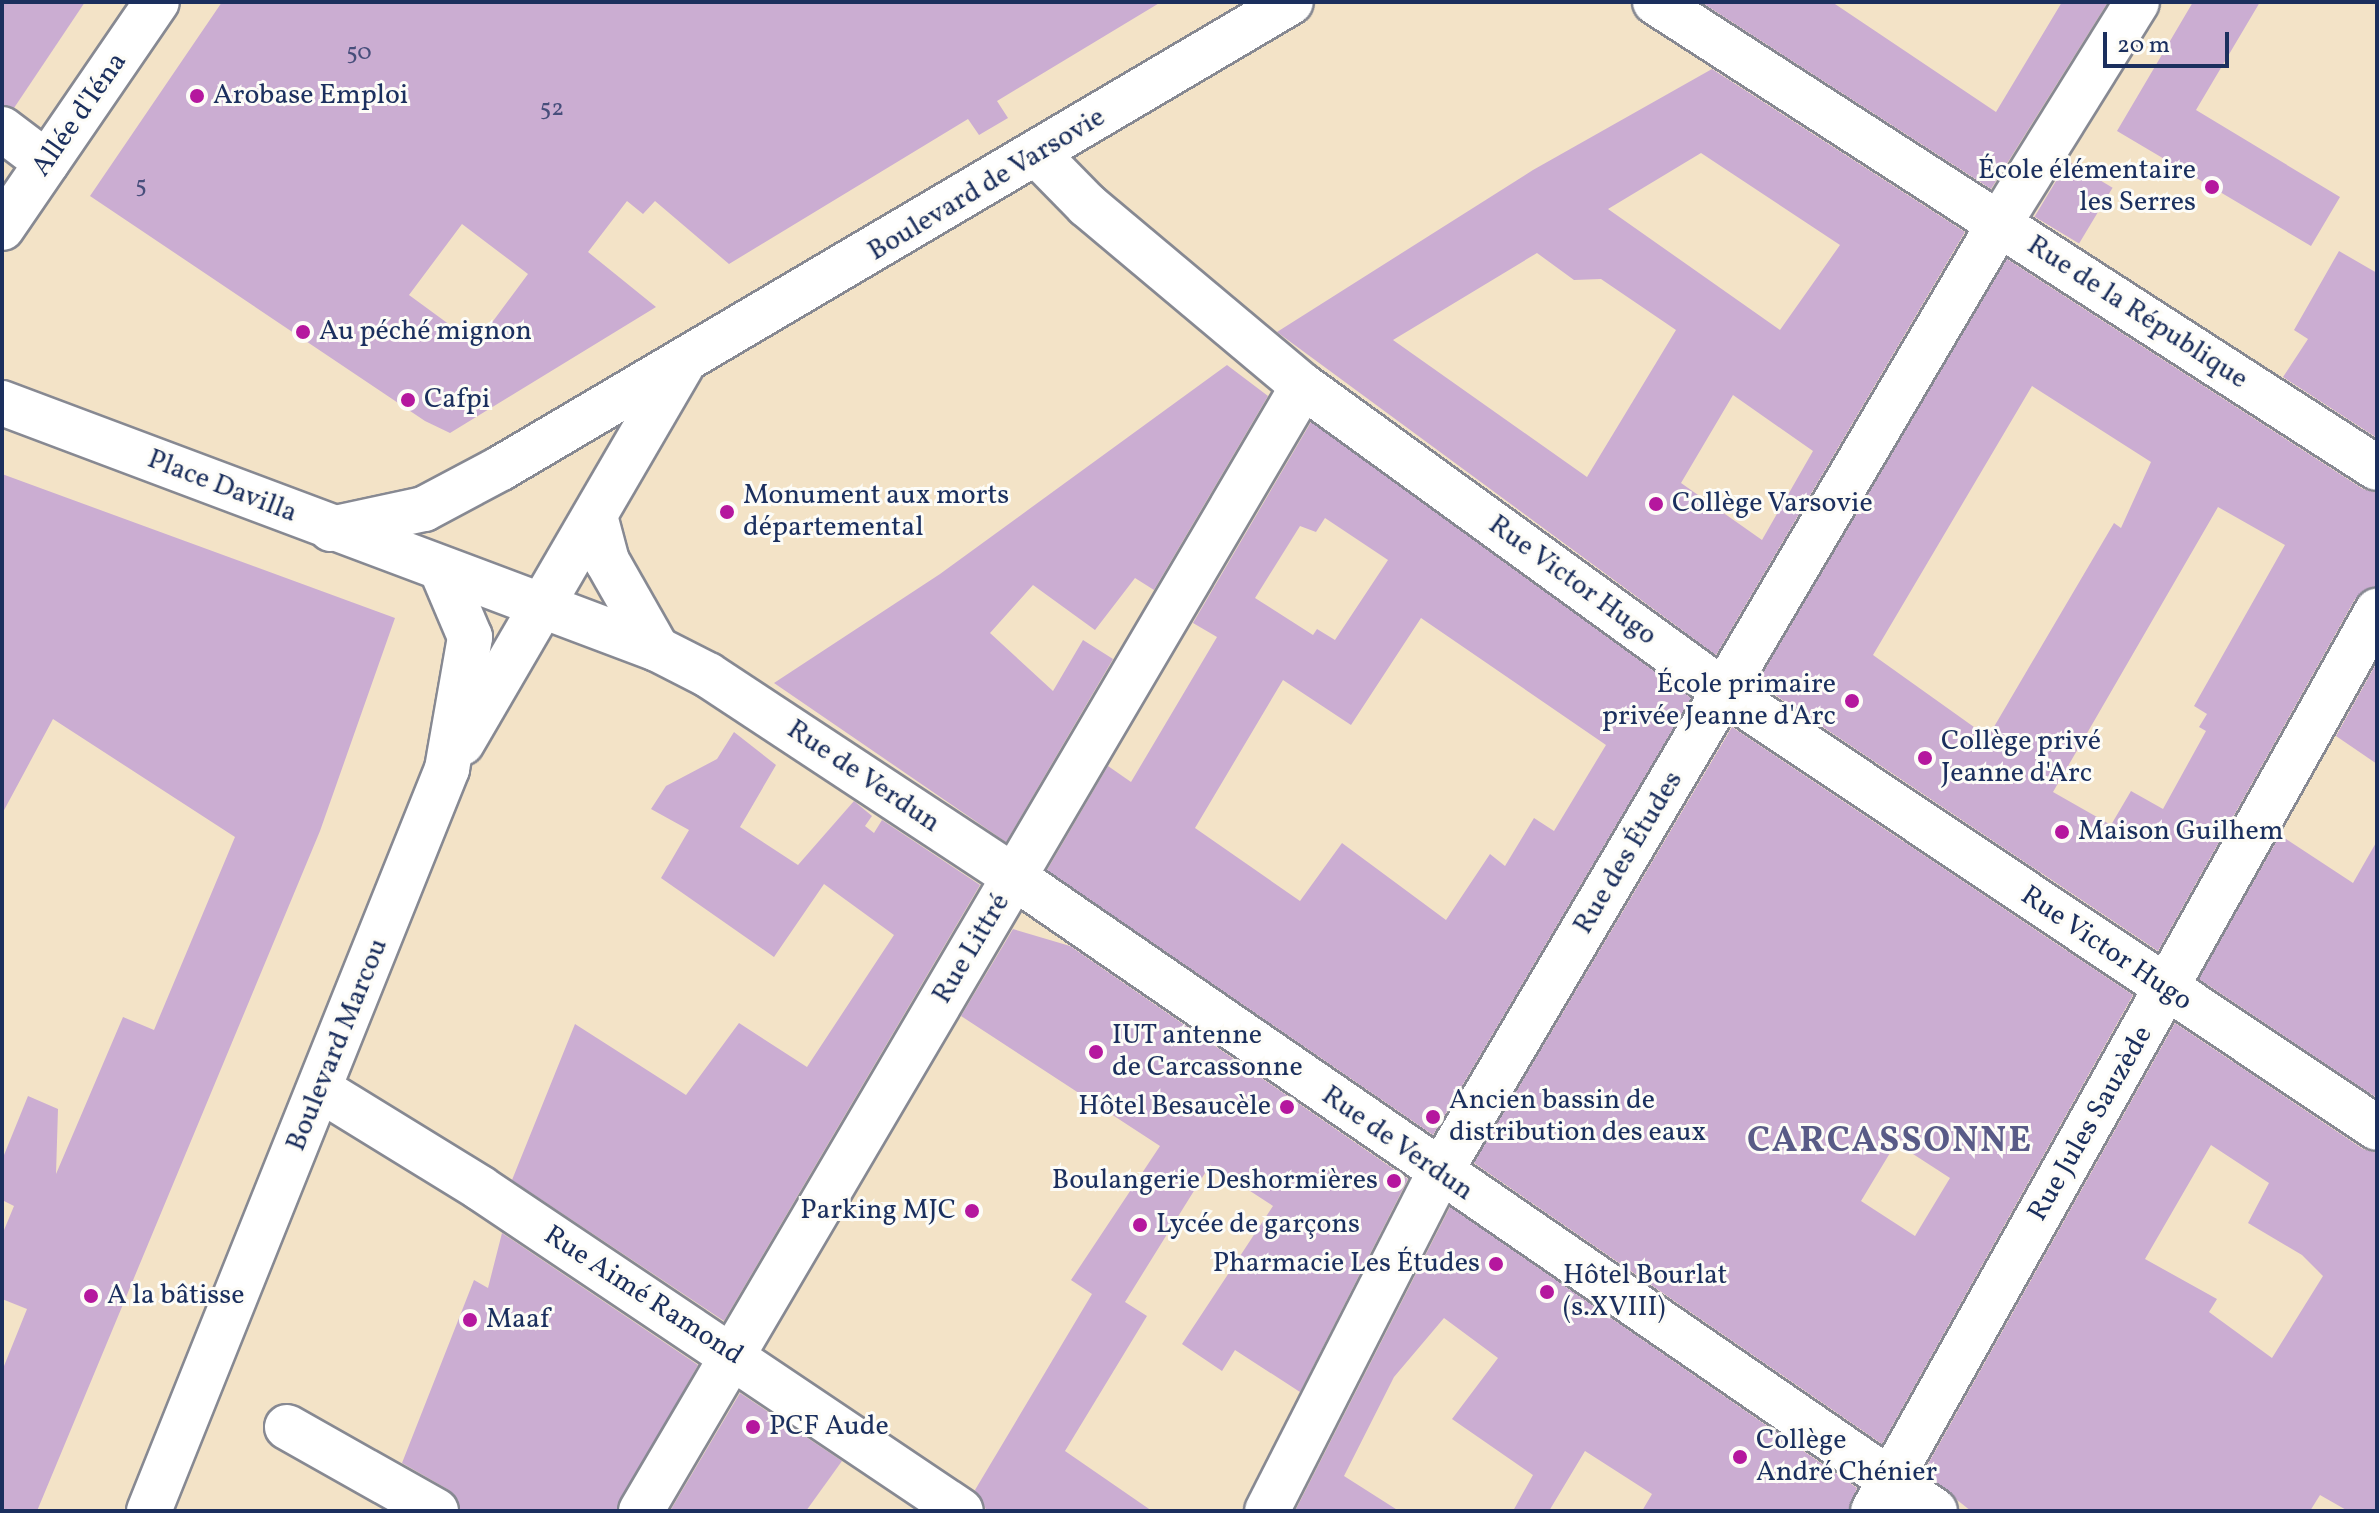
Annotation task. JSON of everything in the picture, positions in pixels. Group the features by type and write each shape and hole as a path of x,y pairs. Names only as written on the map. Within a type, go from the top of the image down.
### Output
{"street":[{"name":"Allée d'Iéna","path":"2,228 157,2"},
{"name":"Boulevard de Varsovie","path":"331,529 424,509 681,366 1291,2"},
{"name":"Rue de la République","path":"1655,2 2377,468"},
{"name":"Rue des Études","path":"1267,1511 1439,1174 1999,224 2137,2"},
{"path":"2,129 47,163"},
{"name":"Rue Victor Hugo","path":"1038,155 1087,205 1303,386 1725,692 2167,991 2377,1128"},
{"name":"Boulevard de Varsovie","path":"447,769 681,366"},
{"name":"Rue Littré","path":"641,1511 1303,386"},
{"name":"Place Davilla","path":"2,403 442,571"},
{"path":"595,516 607,561 657,649"},
{"name":"Rue de Verdun","path":"442,571 657,649 708,675 1014,877 1439,1174 1881,1496 1935,1511"},
{"name":"Boulevard Marcou","path":"149,1511 321,1090 447,769 470,637 442,571"},
{"name":"Rue Jules Sauzède","path":"1881,1496 2167,991 2377,611"},
{"name":"Rue Aimé Ramond","path":"321,1090 733,1355 961,1511"},
{"path":"287,1427 436,1511"}],"building":[{"path":"2,2 85,2 14,108 2,105"},
{"path":"222,2 1161,2 997,101 1008,118 979,135 968,119 729,264 655,201 643,214 627,201 588,252 656,307 450,433 425,421 90,196","holes":["462,224 528,274 476,344 409,295"]},
{"path":"1701,2 1832,2 1996,112 2062,2 2108,2 1991,189"},
{"path":"2193,2 2260,2 2196,110 2340,197 2311,246 2117,131"},
{"name":"Collège Varsovie","path":"1712,69 1965,232 1716,655 1277,332 1533,170","holes":["1701,153 1840,245 1780,330 1608,209","1537,253 1574,280 1601,279 1676,330 1587,477 1393,340","1733,395 1813,451 1762,540 1681,483"]},
{"path":"2068,161 2113,188 2079,243 2035,217"},
{"path":"2339,251 2377,273 2377,438 2283,377 2308,339 2294,330"},
{"path":"2007,259 2363,489 2377,493 2377,586 2355,599 2158,951 1757,683","holes":["2032,386 2151,462 2121,528 2114,523 1988,737 1873,655","2218,507 2285,545 2194,706 2207,714 2199,727 2206,731 2163,809 2131,791 2111,825 2053,792"]},
{"path":"1227,365 1268,396 1154,590 1135,578 1095,630 1033,585 990,633 1053,691 1083,640 1113,659 1006,842 774,683 940,574"},
{"path":"1311,422 1691,698 1433,1135 1047,870 1108,766 1131,782 1217,637 1193,623","holes":["1325,518 1388,560 1335,640 1317,629 1313,635 1255,598 1300,526 1316,532","1421,618 1606,745 1554,831 1534,818 1505,866 1490,854 1446,920 1342,843 1300,901 1195,828 1283,680 1351,725"]},
{"path":"2,474 395,618 320,831 37,1511 2,1511 2,1371 27,1309 2,1299 2,1235 14,1206 2,1200 2,1160 28,1096 58,1109 56,1174 123,1017 154,1030 235,837 53,719 2,814"},
{"path":"2377,662 2377,764 2336,736"},
{"path":"1732,727 2133,995 1882,1444 1474,1163","holes":["1896,1143 1950,1178 1915,1236 1861,1201"]},
{"path":"734,732 776,765 740,827 798,865 854,801 872,816 865,826 874,833 882,820 980,885 724,1321 512,1180 575,1024 686,1095 739,1023 807,1067 894,935 824,884 774,957 661,878 689,830 651,809 666,786 717,759"},
{"path":"2280,835 2353,883 2377,841 2377,1098 2199,979"},
{"path":"1013,929 1070,946 1408,1179 1300,1392 1235,1350 1222,1371 1182,1344 1273,1206 1210,1165 1125,1302 1147,1316 1065,1451 1152,1511 987,1511 975,1490 1092,1294 1071,1280 1160,1146 961,1016"},
{"path":"2175,1023 2363,1149 2377,1153 2377,1511 2348,1511 2320,1495 2310,1511 1971,1511 1923,1473","holes":["2211,1145 2269,1183 2248,1223 2302,1255 2323,1276 2272,1358 2209,1312 2217,1299 2145,1259"]},
{"path":"1450,1207 1857,1488 1848,1511 1642,1511 1652,1494 1585,1451 1549,1511 1513,1511 1533,1475 1452,1419 1498,1358 1444,1318 1394,1377 1344,1476 1399,1511 1295,1511"},
{"path":"502,1233 698,1365 616,1511 461,1511 449,1490 402,1463 474,1280 488,1288"},
{"path":"740,1393 842,1461 806,1511 670,1511"}],"place":[{"name":"Arobase Emploi","path":"197,96"},
{"name":"École élémentaire les Serres","path":"2212,187"},
{"name":"Au péché mignon","path":"303,332"},
{"name":"Cafpi","path":"408,400"},
{"name":"Collège Varsovie","path":"1656,504"},
{"name":"Monument aux morts départemental","path":"727,512"},
{"name":"École primaire privée Jeanne d'Arc","path":"1852,701"},
{"name":"Collège privé Jeanne d'Arc","path":"1925,758"},
{"name":"Maison Guilhem","path":"2062,832"},
{"name":"IUT antenne de Carcassonne","path":"1096,1052"},
{"name":"Hôtel Besaucèle","path":"1287,1107"},
{"name":"Ancien bassin de distribution des eaux","path":"1433,1117"},
{"name":"Boulangerie Deshormières","path":"1394,1181"},
{"name":"Parking MJC","path":"972,1211"},
{"name":"Lycée de garçons","path":"1140,1225"},
{"name":"Pharmacie Les Études","path":"1496,1264"},
{"name":"Hôtel Bourlat (s.XVIII)","path":"1547,1292"},
{"name":"A la bâtisse","path":"91,1296"},
{"name":"Maaf","path":"470,1320"},
{"name":"PCF Aude","path":"753,1427"},
{"name":"Collège André Chénier","path":"1740,1457"}],"district":[{"name":"CARCASSONNE","path":"1890,1143"}]}
